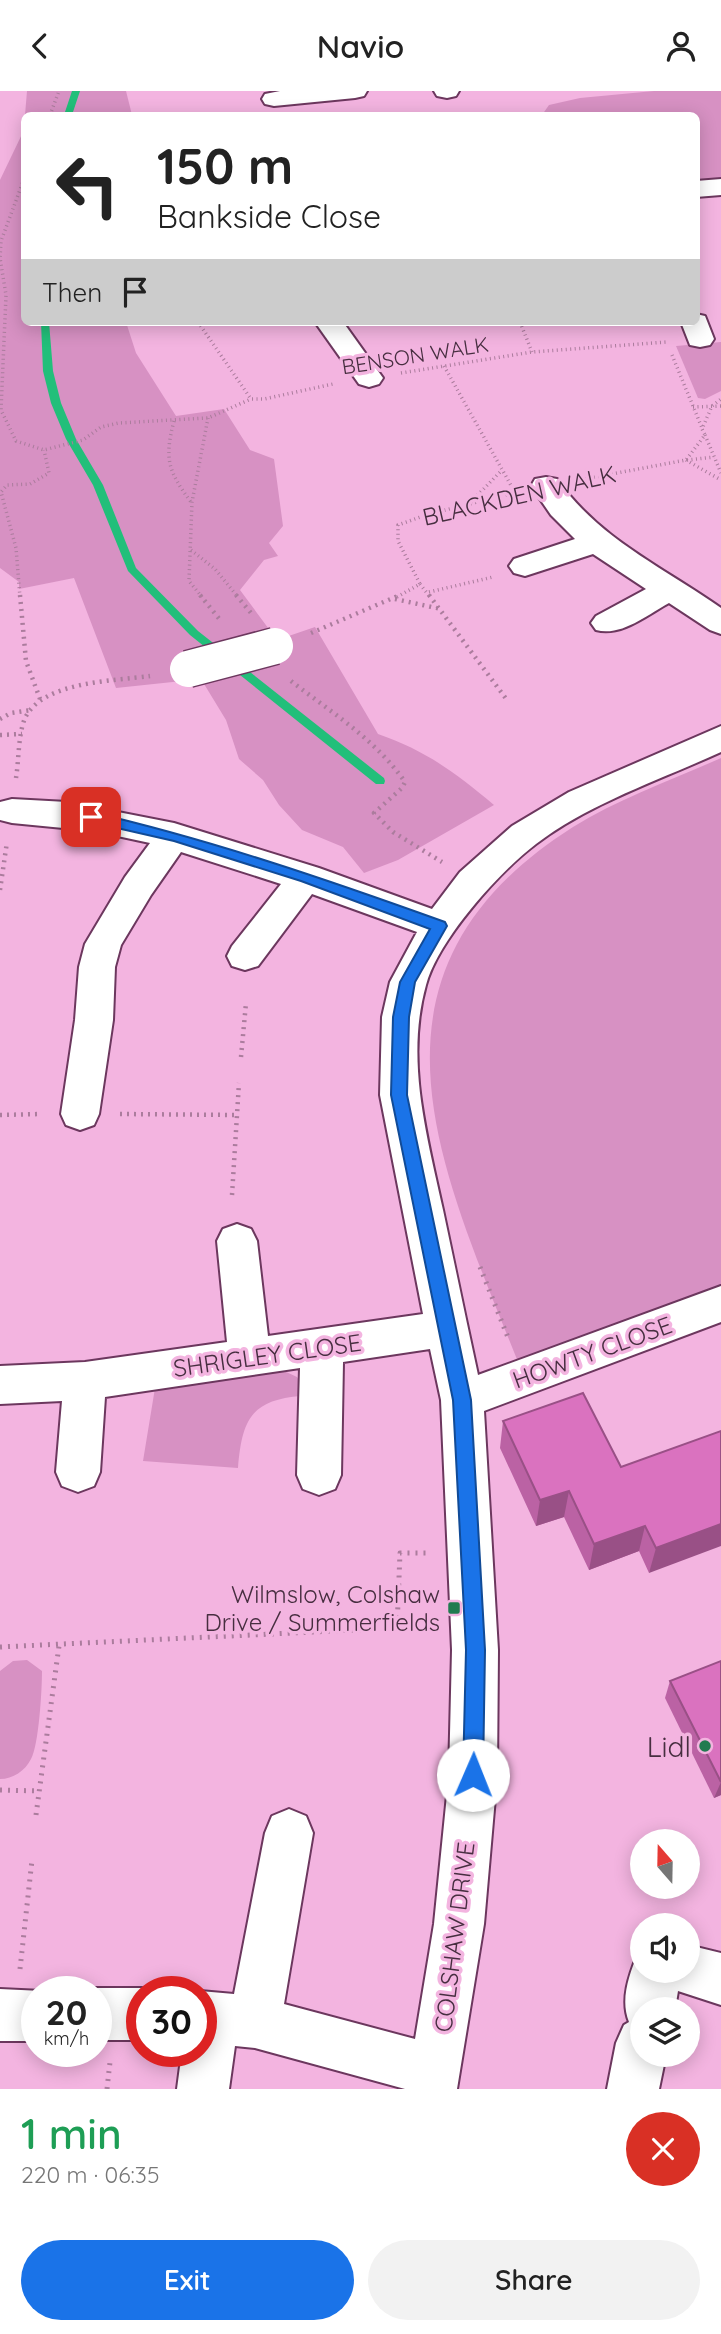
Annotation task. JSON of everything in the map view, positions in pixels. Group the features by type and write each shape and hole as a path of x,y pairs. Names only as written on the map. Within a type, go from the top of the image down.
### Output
{"street":[{"path":"274,102 355,91"},
{"path":"700,189 721,187"},
{"path":"332,326 369,377"},
{"path":"554,498 597,542 695,594 721,623"},
{"path":"525,566 597,542"},
{"path":"607,623 695,594"},
{"path":"188,669 275,646"},
{"name":"COLSHAW DRIVE","path":"433,2080 459,1924 473,1775 475,1650 462,1400 399,1095 401,1017 408,982 439,926 473,881 524,835 553,815 721,739"},
{"path":"22,811 85,816 174,836 306,877 439,926"},
{"path":"80,1114 94,1020 97,967 103,944 138,886 174,836"},
{"path":"245,956 306,877"},
{"path":"237,1241 249,1355"},
{"name":"HOWTY CLOSE","path":"462,1400 721,1304"},
{"name":"SHRIGLEY CLOSE","path":"0,1385 85,1381 449,1328"},
{"path":"319,1475 322,1348"},
{"path":"78,1472 85,1381"},
{"path":"203,2089 223,2019 289,1833"},
{"path":"700,1973 721,1979"},
{"path":"223,2019 433,2080"},
{"path":"633,2089 637,2067"}],"path":[{"path":"51,112 59,91"},
{"path":"21,187 1,250 6,295 1,410 12,436 44,450 49,474 30,484 7,485 1,492 16,548 26,661 40,699"},
{"path":"201,326 251,399"},
{"path":"521,326 531,352"},
{"name":"BENSON WALK","path":"44,450 83,440 101,427 118,423 208,418 251,399 264,399 369,377 531,352 667,342 697,328"},
{"path":"667,342 721,473"},
{"path":"444,366 515,493"},
{"path":"702,429 712,406 721,399"},
{"path":"693,407 721,406"},
{"path":"188,570 192,502 208,418"},
{"path":"174,421 168,442 170,475 192,502"},
{"path":"705,435 686,460 721,480"},
{"name":"BLACKDEN WALK","path":"421,584 400,543 396,532 398,526 471,503 515,493 554,498 686,460 714,457"},
{"path":"471,503 502,470"},
{"path":"191,550 215,569 275,646 393,599 421,584 508,700"},
{"path":"429,592 523,571 525,566"},
{"path":"393,599 442,609"},
{"path":"0,890 22,811 22,734 31,709 40,699 63,689 119,683 188,669"},
{"path":"0,719 11,713 31,709"},
{"path":"0,735 22,734"},
{"path":"386,759 405,782 402,788 374,813 393,832 473,881"},
{"path":"241,1058 246,1003"},
{"path":"232,1195 239,1083"},
{"path":"479,1265 523,1377"},
{"path":"0,1647 397,1628 400,1553 472,1553"},
{"path":"36,1815 59,1646"},
{"path":"0,1790 40,1791"},
{"path":"17,2015 32,1860"}],"shaded area":[{"path":"27,91 126,91 131,112 25,112"},
{"path":"654,91 721,91 721,187 700,189 700,112 544,112 549,105 580,98"},
{"path":"21,136 21,326 127,326 136,353 176,416 224,409 250,450 274,459 283,526 269,543 278,556 264,560 240,590 277,640 315,627 378,734 411,747 439,764 494,805 398,860 364,873 343,847 302,830 279,805 263,780 239,759 226,720 201,679 116,688 74,578 19,589 19,582 0,568 0,180"},
{"path":"721,342 721,391 705,399 698,398 676,346"},
{"path":"721,758 721,1302 524,1377 465,1226 443,1153 431,1082 434,1013 455,947 500,885 573,827 627,799"},
{"path":"282,1370 297,1377 302,1386 301,1396 270,1402 252,1416 242,1437 238,1468 143,1461 155,1388"},
{"path":"27,1660 42,1671 41,1703 34,1752 18,1773 0,1779 0,1671 13,1661"}],"building":[{"path":"583,1393 621,1467 721,1431 721,1524 656,1548 645,1526 594,1544 569,1491 540,1500 503,1421"},
{"name":"Lidl","path":"721,1661 721,1782 670,1681"}],"waterway":[{"path":"69,112 76,91"},
{"path":"45,326 48,371 56,403 71,439 98,485 132,569 194,633 380,781"}],"place":[{"name":"Wilmslow, Colshaw Drive / Summerfields","path":"454,1608"},
{"name":"Lidl","path":"705,1746"}],"route":[{"path":"91,817 174,836 306,877 439,926 408,982 401,1017 399,1095 462,1400 475,1650 473,1775"}]}
